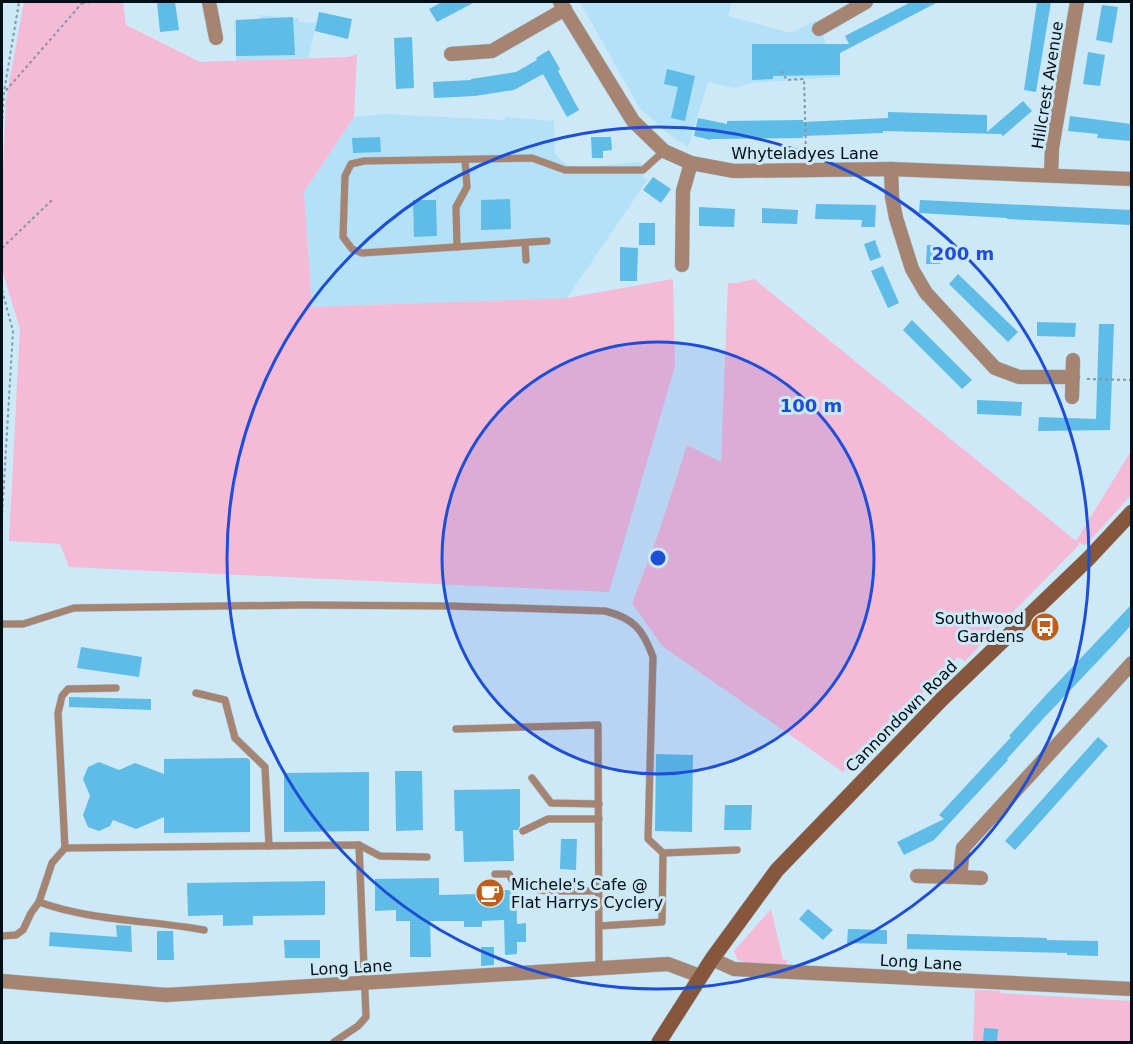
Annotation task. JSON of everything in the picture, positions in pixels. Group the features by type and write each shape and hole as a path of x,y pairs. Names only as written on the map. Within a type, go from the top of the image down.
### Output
{"main road":[{"name":"Cannondown Road","path":"659,1042 700,976 777,870 942,699 1089,558 1131,512"}],"street":[{"path":"209,2 216,38"},
{"path":"819,29 866,2"},
{"name":"Hillcrest Avenue","path":"1051,175 1052,148 1077,2"},
{"path":"451,54 492,51 563,5"},
{"name":"Whyteladyes Lane","path":"563,5 633,121 664,150 691,164 734,171 891,169 1131,179"},
{"path":"682,266 683,191 691,164"},
{"path":"891,169 892,197 896,218 912,269 926,293 995,368 1019,376 1073,377"},
{"path":"1072,397 1073,360"},
{"path":"960,877 963,848 1131,663"},
{"path":"917,876 981,878"},
{"name":"Long Lane","path":"712,959 734,969 1131,989"},
{"name":"Long Lane","path":"2,981 166,995 668,964 700,976"}],"lane":[{"path":"547,241 362,253 352,249 343,237 345,176 351,164 364,161 532,158 565,170 643,170 664,150"},
{"path":"457,247 456,207 467,187 465,160"},
{"path":"525,243 526,260"},
{"path":"2,624 23,624 74,608 450,606 605,611 622,615 636,626 646,639 653,657 648,839 663,853 737,850"},
{"path":"2,936 16,935 23,930 39,902 52,863 65,848 57,713 62,696 68,689 116,687"},
{"path":"196,693 225,700 235,738 265,767 269,846"},
{"path":"456,729 598,725 599,969"},
{"path":"532,778 551,803 599,804"},
{"path":"523,831 548,819 599,819"},
{"path":"65,848 359,845 380,856 427,857"},
{"path":"334,1042 358,1026 366,1017 359,845"},
{"path":"599,926 662,922 663,853"},
{"path":"495,874 509,874 514,884 546,891 599,891"},
{"path":"39,902 65,911 169,923 204,930"}],"path":[{"path":"2,125 3,94 19,2"},
{"path":"3,94 82,2 92,2"},
{"path":"781,71 787,80 804,80 806,170"},
{"path":"2,248 52,200"},
{"path":"2,290 13,331 2,516"},
{"path":"1073,377 1131,380"}],"shaded area":[{"path":"24,2 123,2 126,25 200,62 349,57 357,54 354,117 304,192 312,307 567,298 673,279 675,366 609,592 69,567 60,544 9,541 20,329 2,269 2,189 6,100"},
{"path":"580,2 732,2 728,16 791,33 816,20 829,51 840,52 840,77 750,83 734,88 708,82 688,147 667,133 639,107"},
{"path":"259,15 299,18 299,22 317,23 308,58 236,61 234,21 260,20"},
{"path":"384,114 505,120 505,117 554,121 555,154 566,164 578,168 640,162 643,178 648,179 567,298 312,307 304,192 354,117"},
{"path":"754,279 1076,541 1131,451 1131,495 1086,545 1077,542 1079,545 965,661 958,657 843,772 662,646 632,603 659,532 687,445 721,462 728,283"},
{"path":"771,909 783,960 788,960 785,965 753,964 738,960 734,951"},
{"path":"975,990 1131,1001 1131,1042 973,1042"}],"building":[{"path":"157,2 175,2 179,30 160,32"},
{"path":"442,2 475,2 437,22 429,9"},
{"path":"911,2 938,2 840,53 840,75 773,76 773,79 752,80 752,44 849,44 845,36"},
{"path":"1037,2 1051,2 1036,92 1024,90"},
{"path":"1102,5 1118,7 1112,43 1096,40"},
{"path":"319,12 352,19 348,39 315,31"},
{"path":"293,17 295,55 236,56 236,20"},
{"path":"412,37 414,88 396,89 394,38"},
{"path":"549,50 579,110 567,117 543,74 514,90 475,96 434,98 433,82 471,80 516,72"},
{"path":"1088,52 1105,55 1100,86 1083,84"},
{"path":"667,69 695,76 685,121 671,118 678,87 664,84"},
{"path":"1023,101 1032,111 1003,136 1001,134 883,131 883,133 803,136 803,138 711,140 694,136 698,118 727,124 727,121 803,120 803,122 888,118 888,112 987,115 987,132"},
{"path":"1070,116 1131,124 1131,141 1097,138 1098,134 1068,131"},
{"path":"380,137 381,152 353,153 352,138"},
{"path":"591,137 611,137 612,150 603,151 603,158 592,158"},
{"path":"653,177 671,189 661,203 643,190"},
{"path":"510,199 511,229 481,230 481,200"},
{"path":"413,200 436,200 437,236 414,237"},
{"path":"920,200 1131,210 1131,225 919,213"},
{"path":"816,204 876,205 875,227 861,227 862,220 815,219"},
{"path":"699,207 735,209 734,227 699,226"},
{"path":"762,208 798,210 797,224 762,223"},
{"path":"639,223 655,223 655,245 639,245"},
{"path":"875,240 881,257 870,261 864,244"},
{"path":"927,245 940,245 940,264 926,264"},
{"path":"620,247 638,248 637,281 620,281"},
{"path":"883,266 899,303 888,308 871,271"},
{"path":"958,274 1018,332 1008,342 949,284"},
{"path":"912,320 972,380 962,389 903,330"},
{"path":"1037,322 1076,323 1075,337 1037,336"},
{"path":"1099,324 1114,324 1110,430 1038,431 1039,417 1096,419"},
{"path":"977,400 1022,402 1021,416 977,414"},
{"path":"1131,605 1131,625 1115,643 934,840 904,855 897,842 944,819 939,815 1011,737 1009,736 1045,696"},
{"path":"81,647 142,657 139,677 77,668"},
{"path":"69,697 151,699 151,710 69,707"},
{"path":"1098,737 1108,746 1015,850 1005,841"},
{"path":"656,754 693,755 692,832 655,831"},
{"path":"247,758 250,760 250,832 164,833 164,817 136,829 113,820 110,826 99,831 88,827 83,815 90,796 83,779 88,767 99,762 119,770 135,763 164,774 164,759"},
{"path":"395,771 422,771 423,830 396,831"},
{"path":"369,772 369,831 284,832 284,773"},
{"path":"520,789 520,826 518,830 513,830 514,861 464,862 463,831 455,831 454,790"},
{"path":"725,805 752,805 751,830 724,830"},
{"path":"561,839 577,839 576,870 560,869"},
{"path":"439,878 439,895 480,894 480,890 516,890 517,924 526,923 526,942 517,942 517,954 505,955 504,920 482,921 482,927 464,927 464,921 430,921 431,957 410,957 410,921 396,921 396,910 375,911 375,879"},
{"path":"325,881 325,915 253,916 253,925 223,926 223,915 188,916 187,883"},
{"path":"808,909 833,930 823,940 799,919"},
{"path":"116,925 131,926 132,952 49,946 50,932 117,937"},
{"path":"848,929 887,930 887,944 847,943"},
{"path":"157,931 173,931 174,960 157,960"},
{"path":"907,934 1098,941 1098,956 1067,955 1067,953 907,949"},
{"path":"284,940 320,940 320,958 285,958"},
{"path":"481,947 494,947 494,965 481,966"},
{"path":"984,1028 998,1029 997,1042 983,1042"}],"place":[{"name":"Southwood Gardens","path":"1045,627"},
{"name":"Michele's Cafe @ Flat Harrys Cyclery","path":"490,893"}]}
